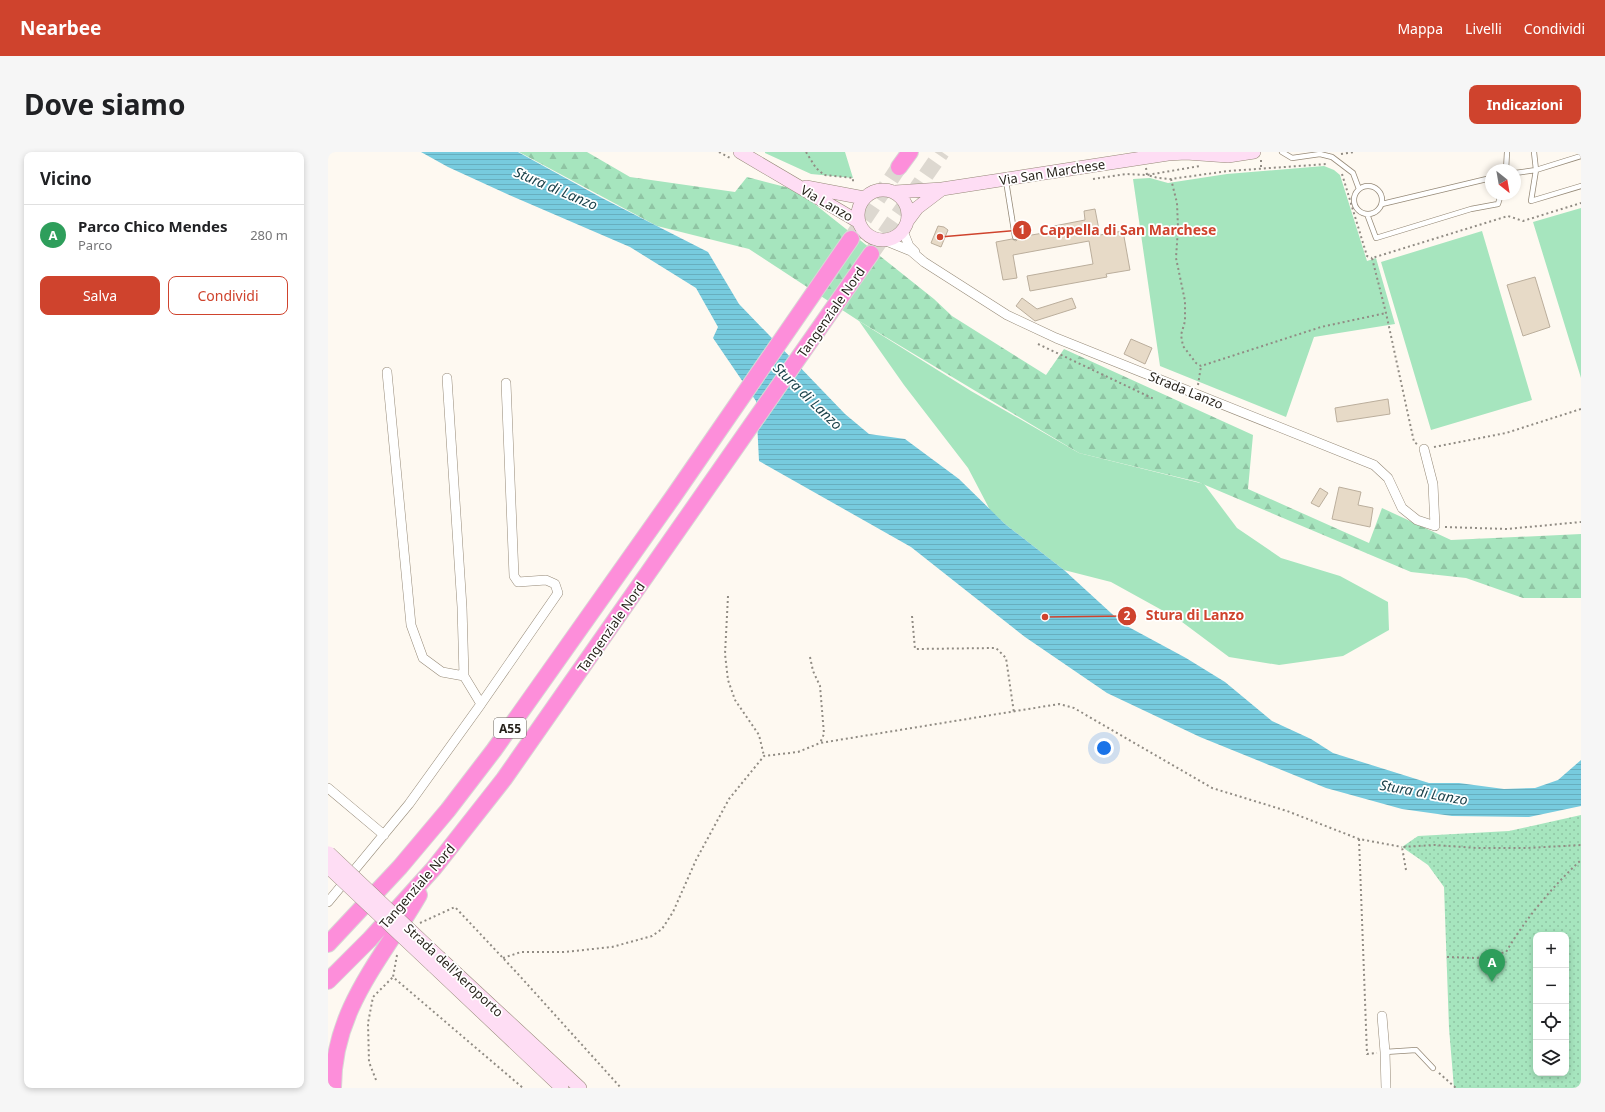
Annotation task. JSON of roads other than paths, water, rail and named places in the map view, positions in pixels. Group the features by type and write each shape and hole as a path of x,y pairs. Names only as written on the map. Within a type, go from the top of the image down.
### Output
{"highway":[{"path":"899,167 910,152"},
{"name":"Tangenziale Nord","path":"328,944 400,867 448,810 485,762 673,497 847,244"},
{"name":"Tangenziale Nord","path":"328,981 370,939 434,868 504,779 868,259"},
{"path":"333,1088 340,1036 356,998 372,968 404,922 434,868"}],"street":[{"path":"732,152 743,154"},
{"name":"Via San Marchese","path":"895,192 942,189 1151,155 1187,152 1228,156 1254,152"},
{"name":"Via Lanzo","path":"743,154 859,222"},
{"name":"Via Lanzo","path":"794,184 859,197"},
{"name":"Via San Marchese","path":"905,225 917,208 942,189"},
{"path":"878,190 895,192 906,204 908,212 905,225 898,236 884,240 876,239 863,229 859,222 859,197 878,190"},
{"name":"Strada Lanzo","path":"905,225 908,246 924,262"},
{"name":"Strada Lanzo","path":"884,240 910,251 924,262 1007,315 1056,338 1374,465 1388,478 1402,508 1417,520 1434,526 1433,484 1424,449"},
{"path":"387,372 411,625 423,658 442,672 464,676"},
{"path":"447,378 462,607 464,676 481,704"},
{"path":"328,902 409,804 558,593 554,584 546,580 518,582 514,576 506,384"},
{"path":"328,788 384,835"},
{"name":"Strada dell'Aeroporto","path":"328,853 562,1088"},
{"name":"Strada dell'Aeroporto","path":"328,867 580,1088"},
{"path":"1382,1016 1386,1088"}],"lane":[{"path":"1282,152 1292,158 1320,154 1332,157 1353,173 1359,189"},
{"path":"1506,164 1507,152"},
{"path":"1534,152 1536,170 1531,201 1581,186"},
{"path":"1521,172 1536,170 1581,156"},
{"path":"1006,179 1015,237"},
{"path":"1382,204 1381,193 1374,187 1365,186 1359,189 1355,196 1354,203 1360,211 1367,214 1376,212 1382,204 1485,179"},
{"path":"1367,214 1376,238 1471,209 1498,204 1499,200"},
{"path":"1385,1052 1416,1050 1433,1068"}],"water":[{"path":"421,152 518,152 600,197 708,252 739,304 845,414 869,434 905,439 959,479 1005,524 1064,570 1123,624 1186,658 1225,682 1272,721 1311,739 1333,753 1429,783 1459,783 1504,789 1535,788 1558,780 1581,760 1581,806 1529,817 1452,816 1402,809 1326,788 1200,737 1107,693 1025,637 911,547 759,461 756,401 713,338 718,327 696,288 630,247 507,194 448,167"}],"tunnel":[{"path":"871,254 942,152"},
{"path":"851,239 899,167"}],"place":[{"name":"Cappella di San Marchese","path":"940,237"},
{"name":"Stura di Lanzo","path":"1045,617"},
{"name":"Parco Chico Mendes","path":"1492,982"}]}
